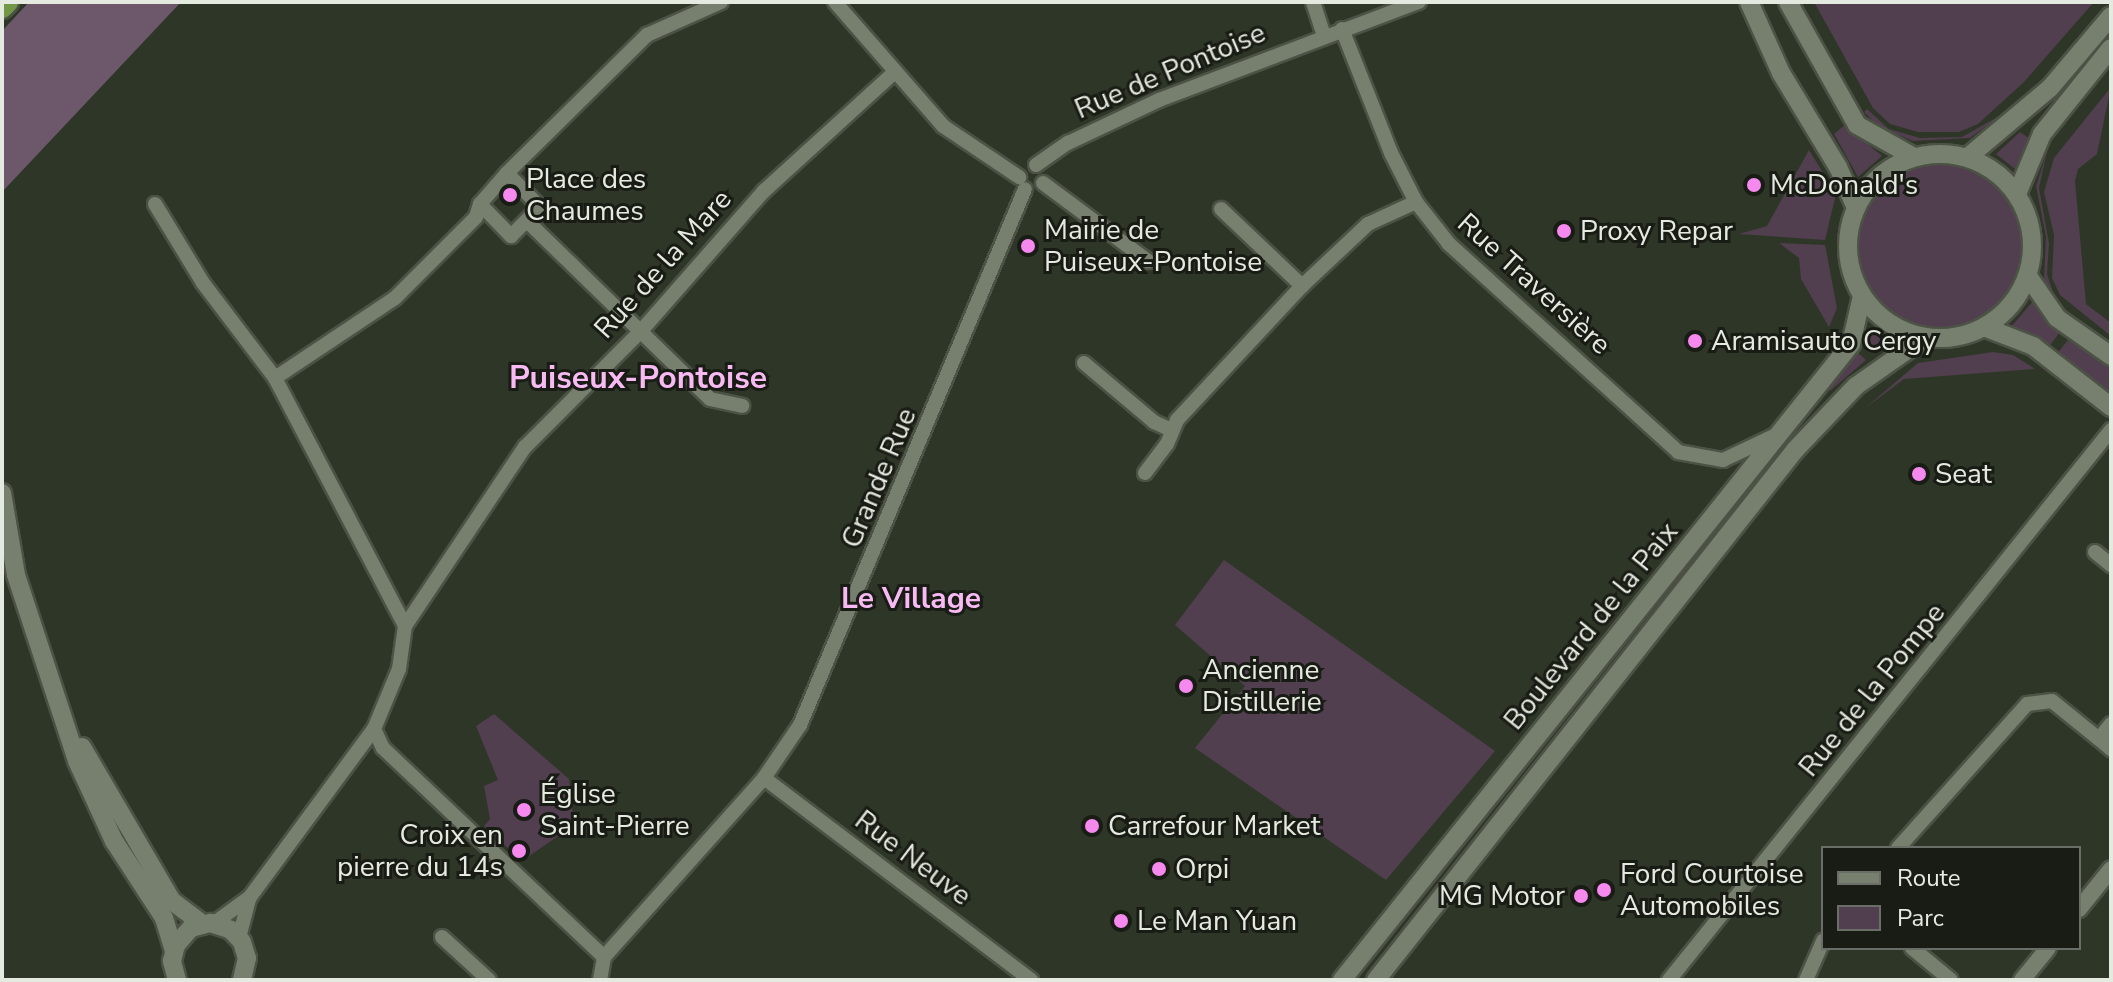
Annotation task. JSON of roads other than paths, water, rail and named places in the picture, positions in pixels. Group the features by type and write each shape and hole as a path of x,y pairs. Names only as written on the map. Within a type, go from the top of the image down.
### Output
{"highway":[{"path":"2,7 7,2"}],"main road":[{"path":"1749,2 1856,208"},
{"path":"1788,2 1857,125 1914,157"},
{"path":"1968,157 2050,88 2111,16"},
{"path":"2017,194 2038,140 2111,48"},
{"path":"1914,157 1968,157 1999,174 2017,194 2031,229 2028,276 2010,306 1984,327 1955,337 1926,337 1890,323 1862,296 1848,253 1856,208 1879,176 1914,157"},
{"path":"2028,276 2057,318 2111,356"},
{"name":"Boulevard de la Paix","path":"1350,977 1851,344 1862,296"},
{"path":"1984,327 2033,346 2111,407"},
{"name":"Boulevard de la Paix","path":"1376,980 1795,450 1878,367 1926,337"},
{"path":"2,493 16,575 57,703 114,841 164,918 174,950 176,979"},
{"path":"57,703 167,894 208,924 239,938 247,976"},
{"path":"174,950 184,934 208,924"}],"street":[{"path":"275,378 395,298 476,217 480,204 512,170 647,35 721,2"},
{"path":"835,2 943,126 1022,183 1043,183 1148,261"},
{"path":"1313,2 1324,36"},
{"name":"Rue de Pontoise","path":"1022,183 1024,167 1036,165 1068,143 1159,100 1419,2"},
{"name":"Rue Traversière","path":"1342,29 1416,202 1449,244 1670,447 1691,458 1723,460 1782,432"},
{"name":"Rue de la Mare","path":"405,626 525,447 640,332 764,191 895,72"},
{"path":"1036,165 1043,171 1043,183"},
{"path":"480,204 511,236 527,221 540,207 512,170"},
{"name":"Grande Rue","path":"604,957 764,778 800,725 861,589 1022,183"},
{"path":"1145,473 1167,444 1169,429 1302,286 1368,224 1416,202"},
{"path":"155,204 203,283 275,378 405,626 399,669 374,729 250,897 208,924"},
{"path":"1221,209 1302,286"},
{"path":"527,221 710,399 742,406"},
{"path":"1084,363 1169,429"},
{"name":"Rue de la Pompe","path":"1669,980 2111,430"},
{"path":"2095,552 2111,565"},
{"path":"1900,846 1981,750 2034,702 2042,699 2061,707 2105,744 2111,724"},
{"path":"374,729 383,748 604,957 600,980"},
{"name":"Rue Neuve","path":"764,778 1012,975 1031,980"},
{"path":"2081,906 2111,869"},
{"path":"239,938 250,897"},
{"path":"442,937 489,980"},
{"path":"1806,980 1821,946"},
{"path":"1914,950 1951,980"},
{"path":"2022,980 2046,950"}],"place":[{"name":"McDonald's","path":"1754,185"},
{"name":"Place des Chaumes","path":"510,195"},
{"name":"Proxy Repar","path":"1564,231"},
{"name":"Mairie de Puiseux-Pontoise","path":"1028,246"},
{"name":"Aramisauto Cergy","path":"1695,341"},
{"name":"Seat","path":"1919,474"},
{"name":"Ancienne Distillerie","path":"1186,686"},
{"name":"Église Saint-Pierre","path":"524,810"},
{"name":"Carrefour Market","path":"1092,826"},
{"name":"Croix en pierre du 14s","path":"519,851"},
{"name":"Orpi","path":"1159,869"},
{"name":"Ford Courtoise Automobiles","path":"1604,890"},
{"name":"MG Motor","path":"1581,896"},
{"name":"Le Man Yuan","path":"1121,921"}],"district":[{"name":"Puiseux-Pontoise","path":"638,378"},
{"name":"Le Village","path":"911,599"}]}
